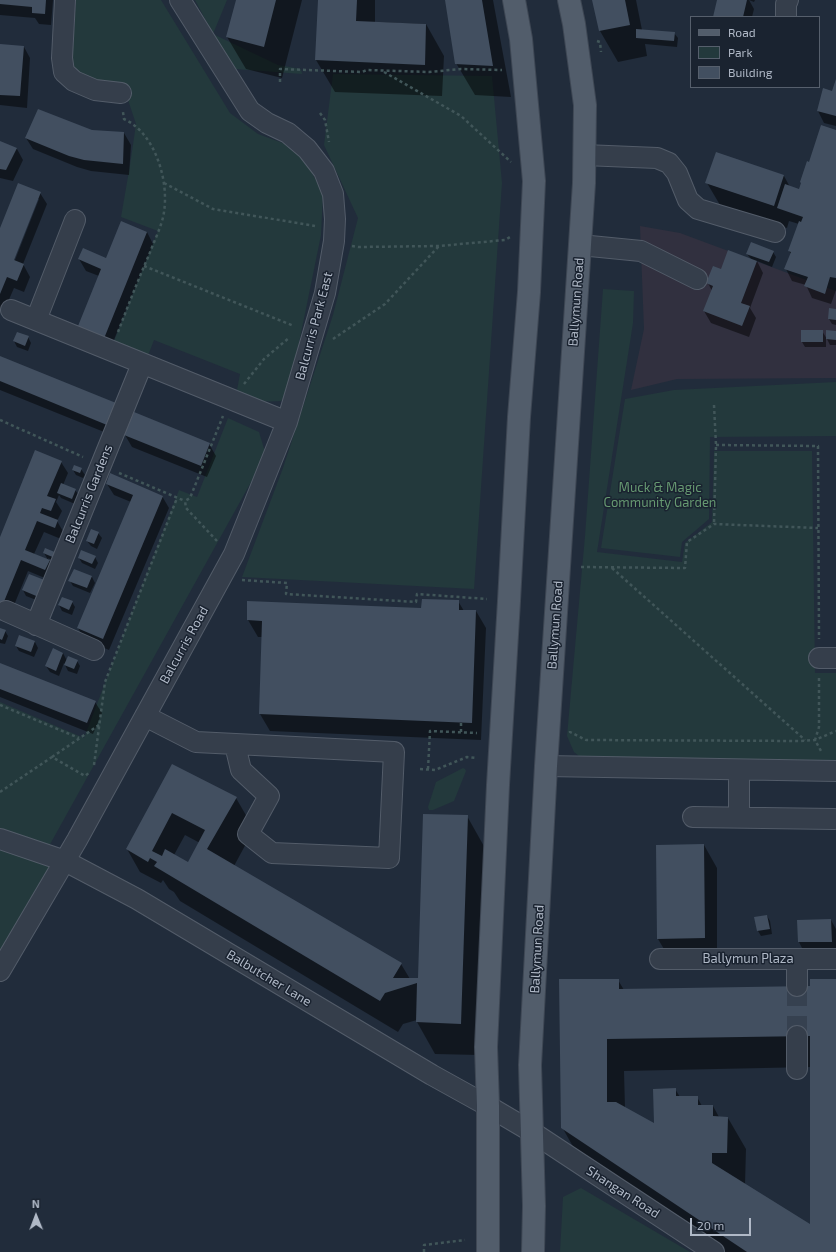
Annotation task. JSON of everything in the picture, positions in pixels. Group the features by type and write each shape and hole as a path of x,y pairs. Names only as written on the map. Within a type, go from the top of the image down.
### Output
{"main road":[{"path":"488,1252 488,1106 486,1047 497,801 534,181 521,39 514,0"},
{"name":"Ballymun Road","path":"533,1252 534,1206 530,1065 546,766 580,245 584,155 585,105 574,24 569,0"}],"street":[{"path":"65,0 62,58 64,72 74,81 95,90 121,93"},
{"name":"Balcurris Park East","path":"180,0 250,111 267,123 288,133 307,149 324,171 333,194 335,219 334,235 326,293 308,331 287,422"},
{"path":"786,16 786,4 788,0"},
{"path":"584,155 657,158 669,163 677,173 688,200 698,209 775,232"},
{"path":"36,320 75,220"},
{"path":"580,245 641,251 697,279"},
{"path":"11,310 287,422"},
{"name":"Balcurris Gardens","path":"36,625 142,364"},
{"name":"Balcurris Road","path":"0,972 65,861 228,566 287,422"},
{"path":"6,611 94,650"},
{"path":"145,716 196,742 394,752 389,858 272,853 248,834 269,796 241,770 235,744"},
{"path":"546,766 836,771"},
{"path":"739,770 739,817"},
{"path":"693,817 834,819"},
{"name":"Balbutcher Lane","path":"0,840 65,861 137,899 432,1075 532,1132"},
{"name":"Ballymun Plaza","path":"660,959 836,959"},
{"path":"796,959 797,986"},
{"path":"797,1036 797,1069"},
{"name":"Shangan Road","path":"532,1132 714,1252"}],"path":[{"path":"596,40 600,42 602,58"},
{"path":"280,82 280,69 320,72 429,72 461,69 506,70"},
{"path":"382,71 461,116 513,164"},
{"path":"110,351 158,231 164,213 166,195 159,163 152,145 142,132 124,119 121,93"},
{"path":"163,183 213,209 334,235 358,247 439,246 505,240 512,236"},
{"path":"144,266 308,331 334,339 385,304 439,246"},
{"path":"308,331 285,340 264,359 249,376 233,400 190,498 185,501 186,508 228,566 236,580 287,583 286,594 416,602 417,594 487,599"},
{"path":"714,405 716,445 714,524"},
{"path":"716,445 818,446 818,528 827,658 815,740"},
{"path":"52,756 85,776 94,770 105,682 177,498"},
{"path":"700,504 714,504"},
{"path":"578,567 685,568 687,542 714,524 818,528"},
{"path":"611,567 806,741"},
{"path":"0,705 79,738"},
{"path":"461,723 461,732"},
{"path":"0,792 100,725"},
{"path":"570,725 570,732 586,740 806,741 815,740 836,731"},
{"path":"428,769 430,731 477,733"},
{"path":"420,769 435,770 467,757 476,758"},
{"path":"465,1233 465,1246"},
{"path":"424,1252 424,1245 465,1240"}],"shaded area":[{"path":"640,226 680,233 836,291 836,378 677,379 631,390 644,329"}],"green space":[{"path":"76,0 161,0 230,113 258,134 299,149 323,193 321,235 289,392 281,401 264,401 247,397 237,390 240,374 154,340 146,361 112,346 158,231 121,217 136,124 126,94 77,76 72,63"},
{"path":"195,0 227,0 213,34"},
{"path":"213,34 278,65 301,69 302,74 235,69"},
{"path":"333,74 492,76 502,183 474,589 242,577 283,468 333,315 358,218 324,145"},
{"path":"603,289 634,291 633,323 597,552 682,562 685,543 712,522 714,451 812,451 815,673 836,673 836,760 585,761 574,752 567,736 585,536"},
{"name":"Muck & Magic Community Garden","path":"836,382 836,436 710,437 709,519 682,542 680,557 601,548 625,399 674,390"},
{"path":"228,418 259,432 266,455 48,848 0,831 0,702 84,738 179,490 197,497"},
{"path":"463,768 466,771 454,801 433,810 429,810 428,807 436,782"},
{"path":"0,840 64,861 0,971"},
{"path":"581,1188 690,1252 560,1252 563,1197"}],"building":[{"path":"0,0 46,0 45,14 32,13 32,7 0,4"},
{"path":"236,0 276,0 264,47 226,37"},
{"path":"318,0 357,0 356,21 426,24 425,65 315,60"},
{"path":"445,0 482,0 493,66 455,64"},
{"path":"592,0 625,0 630,25 599,31"},
{"path":"717,0 747,0 743,16 713,16"},
{"path":"636,29 675,32 674,41 636,38"},
{"path":"0,44 24,46 20,96 0,95"},
{"path":"836,79 836,116 817,111 823,88 832,91"},
{"path":"38,109 92,130 124,132 123,164 84,160 69,156 25,138"},
{"path":"821,125 836,130 836,278 830,277 825,294 804,286 808,277 784,269 791,252 788,251 799,221 801,222 803,217 777,208 785,184 799,189 807,161 809,162"},
{"path":"0,141 17,148 6,170 0,169"},
{"path":"716,152 784,175 774,206 705,183"},
{"path":"18,183 41,192 14,260 24,264 17,281 7,277 0,294 0,228"},
{"path":"121,221 147,232 103,341 76,331 101,269 78,259 83,248 106,258"},
{"path":"751,242 774,251 769,262 746,254"},
{"path":"728,250 757,261 741,303 750,306 742,326 703,311 713,286 706,283 713,266 721,269"},
{"path":"829,308 836,309 836,320 828,319"},
{"path":"801,330 823,330 823,342 801,342"},
{"path":"826,330 836,331 836,340 826,339"},
{"path":"17,332 29,336 25,346 13,341"},
{"path":"0,356 116,403 107,425 0,381"},
{"path":"134,412 210,443 201,466 124,435"},
{"path":"35,450 62,461 47,496 56,499 51,511 42,508 40,513 58,520 55,528 37,521 25,550 50,560 45,570 21,560 3,604 0,603 0,537"},
{"path":"74,465 82,468 80,473 72,470"},
{"path":"110,473 163,496 103,639 77,628 133,495 106,484"},
{"path":"61,483 76,489 72,499 57,493"},
{"path":"91,529 99,532 94,544 86,541"},
{"path":"45,548 57,553 55,558 43,553"},
{"path":"81,550 96,556 92,564 78,558"},
{"path":"74,569 92,576 87,588 68,581"},
{"path":"29,574 47,581 41,598 22,590"},
{"path":"62,597 73,601 69,610 58,605"},
{"path":"422,599 459,600 459,610 476,610 472,723 259,714 262,621 247,620 247,601 421,608"},
{"path":"0,628 6,630 2,640 0,639"},
{"path":"19,635 35,641 31,652 15,646"},
{"path":"53,648 63,653 56,671 45,666"},
{"path":"68,656 78,660 74,669 64,665"},
{"path":"0,663 96,701 87,723 0,689"},
{"path":"172,764 237,797 207,849 402,963 393,978 418,978 423,814 468,815 461,1024 416,1022 417,983 385,993 380,1001 154,866 157,862 150,858 148,862 126,849","holes":["172,813 205,830 188,862 165,849 162,856 152,851"]},
{"path":"704,844 705,938 657,939 656,845"},
{"path":"767,915 770,929 757,931 754,917"},
{"path":"831,919 832,942 798,942 797,920"},
{"path":"559,979 619,979 619,989 810,986 810,979 836,979 836,1252 747,1252 561,1128","holes":["810,1036 810,1224 712,1163 712,1153 727,1153 728,1117 713,1116 713,1105 698,1105 698,1096 676,1096 676,1088 653,1089 654,1123 616,1102 607,1102 607,1039"]}],"tunnel":[{"path":"797,986 797,1036"}]}
